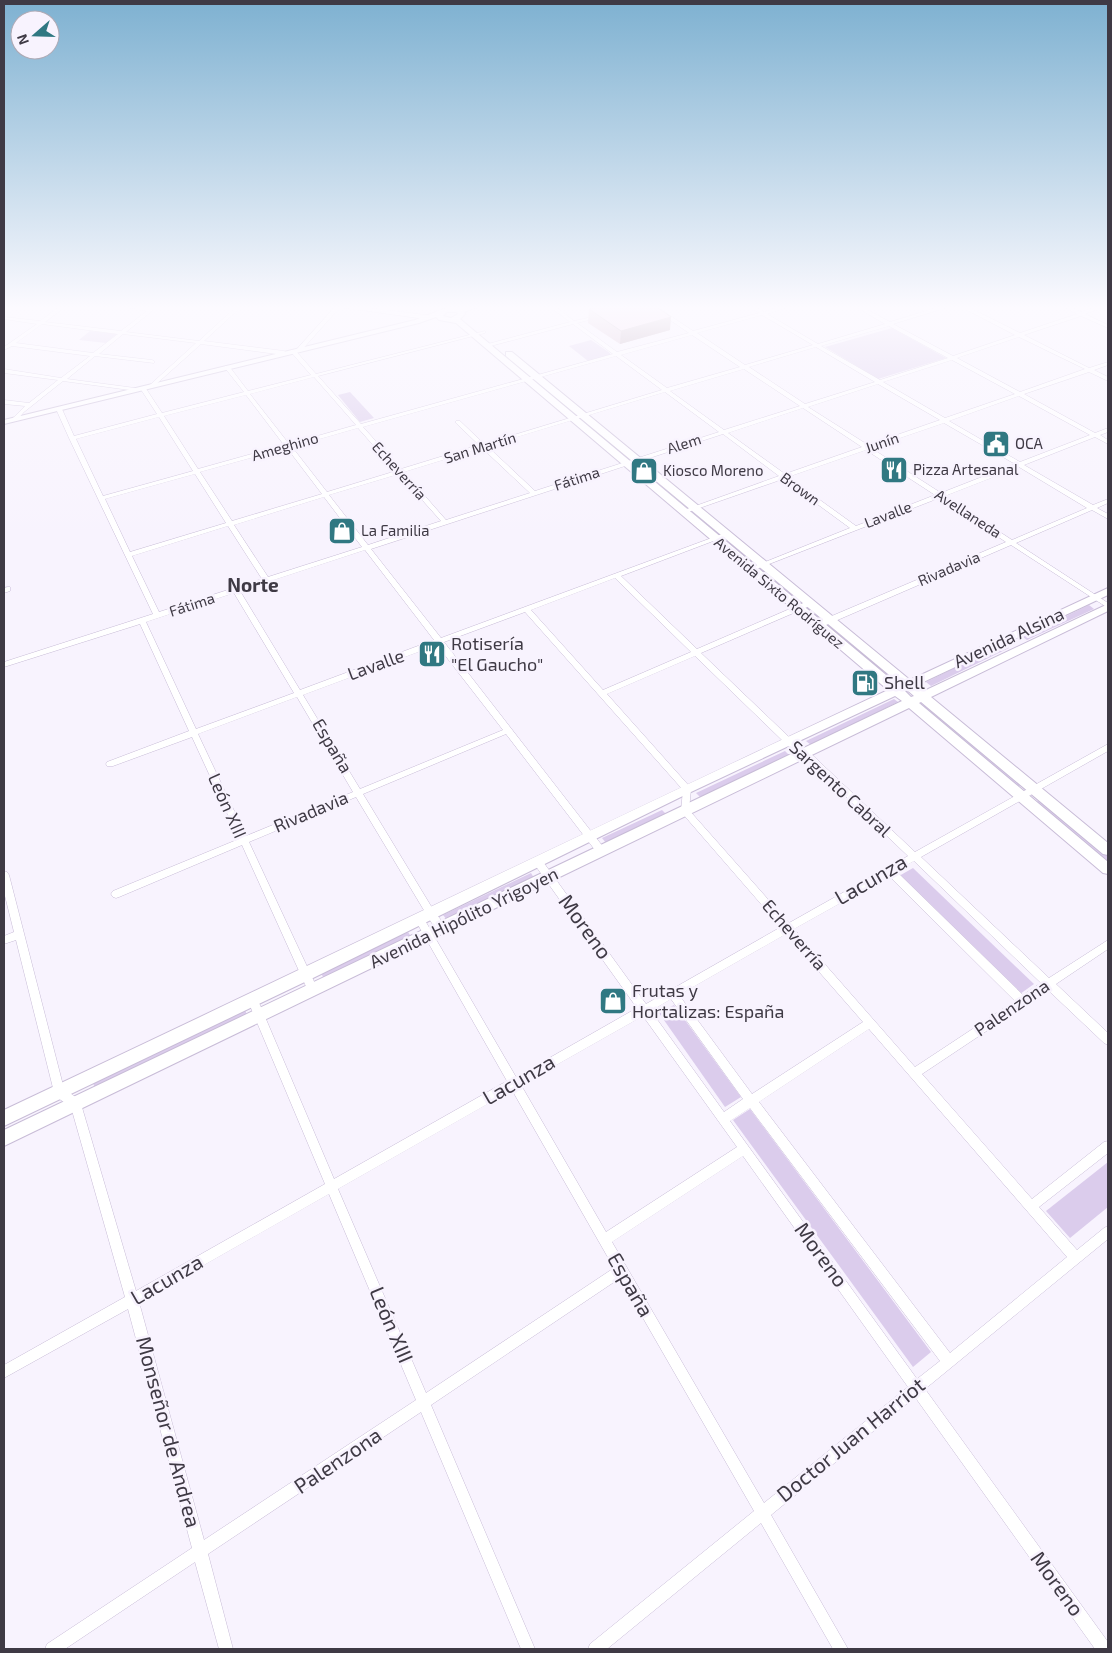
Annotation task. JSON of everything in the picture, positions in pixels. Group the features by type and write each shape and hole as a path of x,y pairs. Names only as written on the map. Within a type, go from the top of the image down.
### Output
{"main road":[{"path":"4,422 156,384"},
{"name":"Avenida Sixto Rodríguez","path":"532,384 1108,869"},
{"name":"Avenida Sixto Rodríguez","path":"546,384 1108,850"},
{"name":"Avenida Alsina","path":"910,685 1108,591"},
{"name":"Avenida Alsina","path":"924,697 1108,606"},
{"path":"1010,638 1024,648"},
{"name":"Avenida Hipólito Yrigoyen","path":"4,1118 306,975 687,789 910,685"},
{"name":"Avenida Hipólito Yrigoyen","path":"4,1138 924,697"}],"street":[{"path":"15,419 30,405 58,384"},
{"path":"98,384 139,389 161,415 266,580"},
{"path":"239,384 601,851"},
{"path":"72,438 281,384"},
{"name":"Echeverría","path":"320,384 445,522"},
{"name":"Ameghino","path":"102,498 512,384"},
{"name":"Brown","path":"657,384 854,528"},
{"name":"San Martín","path":"129,555 689,384"},
{"name":"Avellaneda","path":"769,384 1108,606"},
{"name":"Alem","path":"637,460 872,384"},
{"path":"883,384 1108,517"},
{"path":"1001,384 1108,442"},
{"name":"Junín","path":"684,512 1048,384"},
{"path":"4,402 30,405"},
{"path":"59,409 157,616"},
{"path":"458,422 534,493"},
{"name":"Lavalle","path":"752,569 1108,430"},
{"name":"Fátima","path":"4,666 637,460"},
{"name":"Rivadavia","path":"818,625 1108,501"},
{"name":"Lavalle","path":"110,764 727,534"},
{"name":"Sargento Cabral","path":"617,576 788,742 805,753 1108,1040"},
{"name":"España","path":"236,590 359,792 426,917 428,935 841,1649"},
{"path":"602,693 810,603"},
{"path":"526,609 687,789 685,811"},
{"name":"León XIII","path":"142,621 313,990"},
{"name":"Rivadavia","path":"116,894 507,731"},
{"name":"Lacunza","path":"4,1372 1108,747"},
{"name":"Echeverría","path":"685,811 1076,1258"},
{"name":"Moreno","path":"538,862 1104,1649"},
{"path":"890,870 1022,1001"},
{"path":"4,875 59,1092 76,1104"},
{"name":"España","path":"426,917 442,928"},
{"path":"4,940 19,934"},
{"name":"Palenzona","path":"915,1073 1108,944"},
{"name":"Moreno","path":"673,994 751,1101 948,1361"},
{"name":"León XIII","path":"253,1000 528,1649"},
{"path":"723,1119 870,1023"},
{"name":"Monseñor de Andrea","path":"76,1104 132,1300 226,1649"},
{"path":"1032,1206 1108,1146"},
{"path":"604,1240 744,1148"},
{"name":"Doctor Juan Harriot","path":"595,1649 1108,1232"},
{"name":"Palenzona","path":"52,1649 622,1270"}],"shaded area":[{"path":"350,392 374,418 360,422 338,395"},
{"path":"1089,605 1094,609 1027,640 1023,637"},
{"path":"1004,644 1009,648 931,686 926,682"},
{"path":"894,699 898,702 811,745 806,741"},
{"path":"928,703 1024,783 1017,787 921,707"},
{"path":"785,751 789,755 700,797 696,793"},
{"path":"1042,799 1108,854 1108,864 1035,803"},
{"path":"662,810 666,814 606,843 602,838"},
{"path":"913,868 1034,984 1020,994 899,876"},
{"path":"531,873 534,878 447,920 443,915"},
{"path":"408,932 412,938 324,979 321,973"},
{"path":"674,1005 741,1097 725,1107 659,1013"},
{"path":"245,1009 247,1016 95,1090 93,1082"},
{"path":"750,1109 931,1352 913,1367 733,1120"},
{"path":"1108,1162 1108,1207 1070,1238 1046,1211"}],"place":[{"name":"OCA","path":"996,444"},
{"name":"Pizza Artesanal","path":"894,470"},
{"name":"Kiosco Moreno","path":"644,471"},
{"name":"La Familia","path":"342,531"},
{"name":"Rotisería \"El Gaucho\"","path":"432,654"},
{"name":"Shell","path":"865,683"},
{"name":"Frutas y Hortalizas: España","path":"613,1001"}],"district":[{"name":"Norte","path":"253,585"}]}
